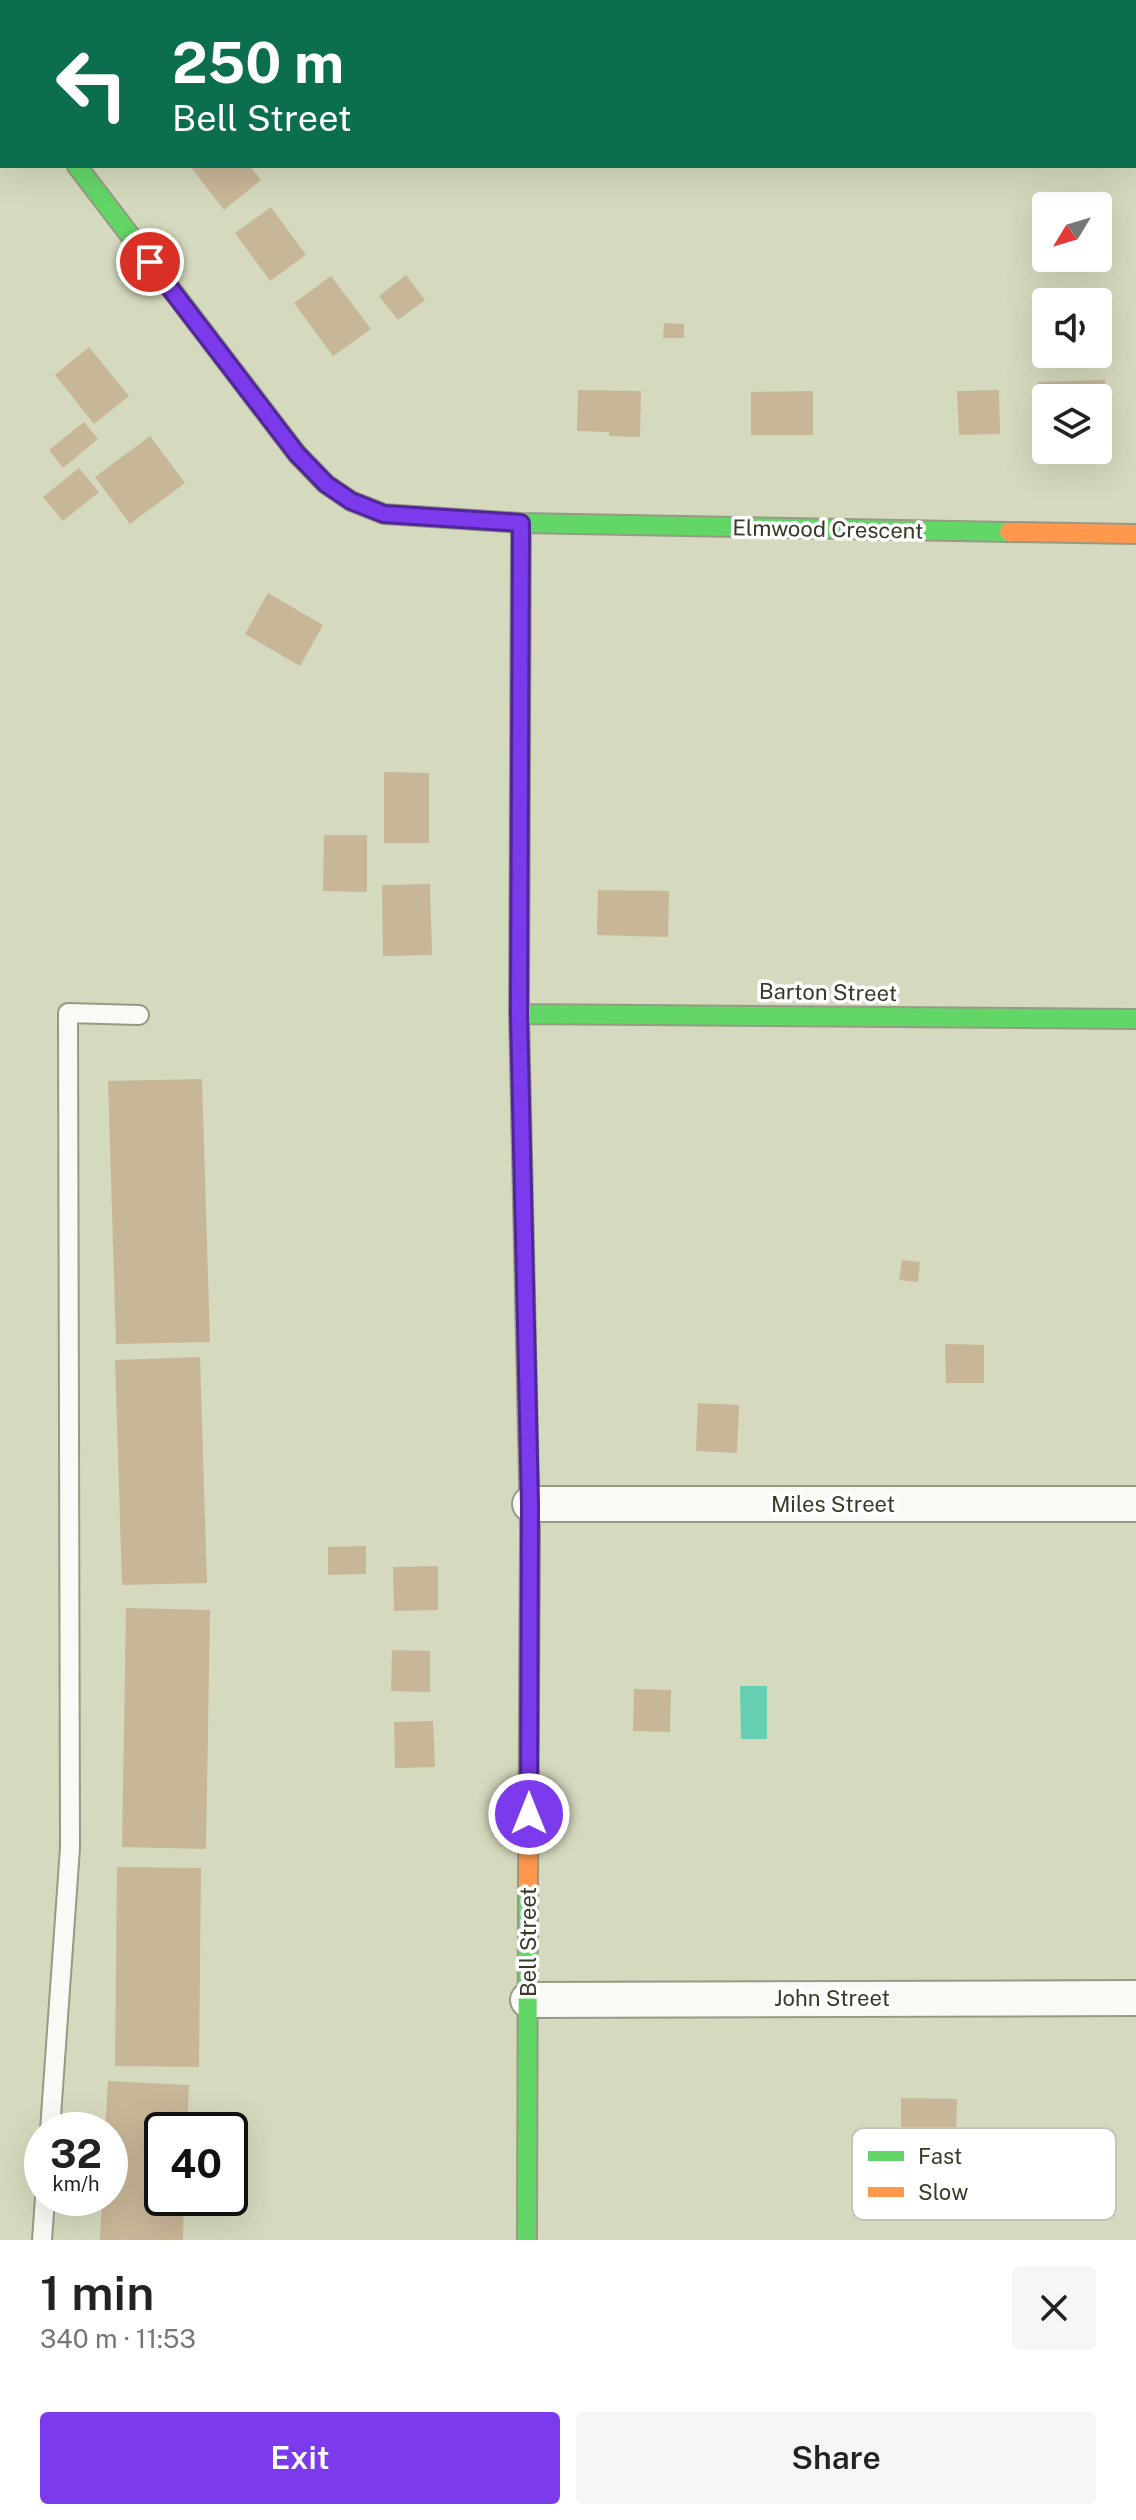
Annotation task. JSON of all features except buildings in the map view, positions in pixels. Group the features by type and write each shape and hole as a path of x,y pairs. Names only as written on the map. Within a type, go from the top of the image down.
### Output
{"street":[{"path":"79,168 297,454 326,484 351,501 384,514 521,523"},
{"name":"Elmwood Crescent","path":"521,523 1136,534"},
{"name":"Bell Street","path":"521,523 519,1014 530,1504 527,2240"},
{"name":"Barton Street","path":"519,1014 1136,1019"},
{"name":"Miles Street","path":"530,1504 1136,1504"},
{"name":"John Street","path":"528,2000 1136,1998"}],"lane":[{"path":"51,2112 70,1848 68,1013 139,1015"},
{"path":"42,2240 44,2216"}],"water":[{"path":"740,1686 767,1686 767,1739 741,1739"}],"traffic: fast":[{"path":"79,168 297,454 326,484 351,501 384,514 521,523 1009,532"},
{"path":"521,523 519,1014 530,1531"},
{"path":"519,1014 1136,1019"},
{"path":"527,2240 528,1885"}],"traffic: slow":[{"path":"1009,532 1136,534"},
{"path":"528,1885 530,1531"}],"route":[{"path":"150,262 297,454 326,484 351,501 384,514 521,523 519,1014 530,1504 529,1814"}]}
